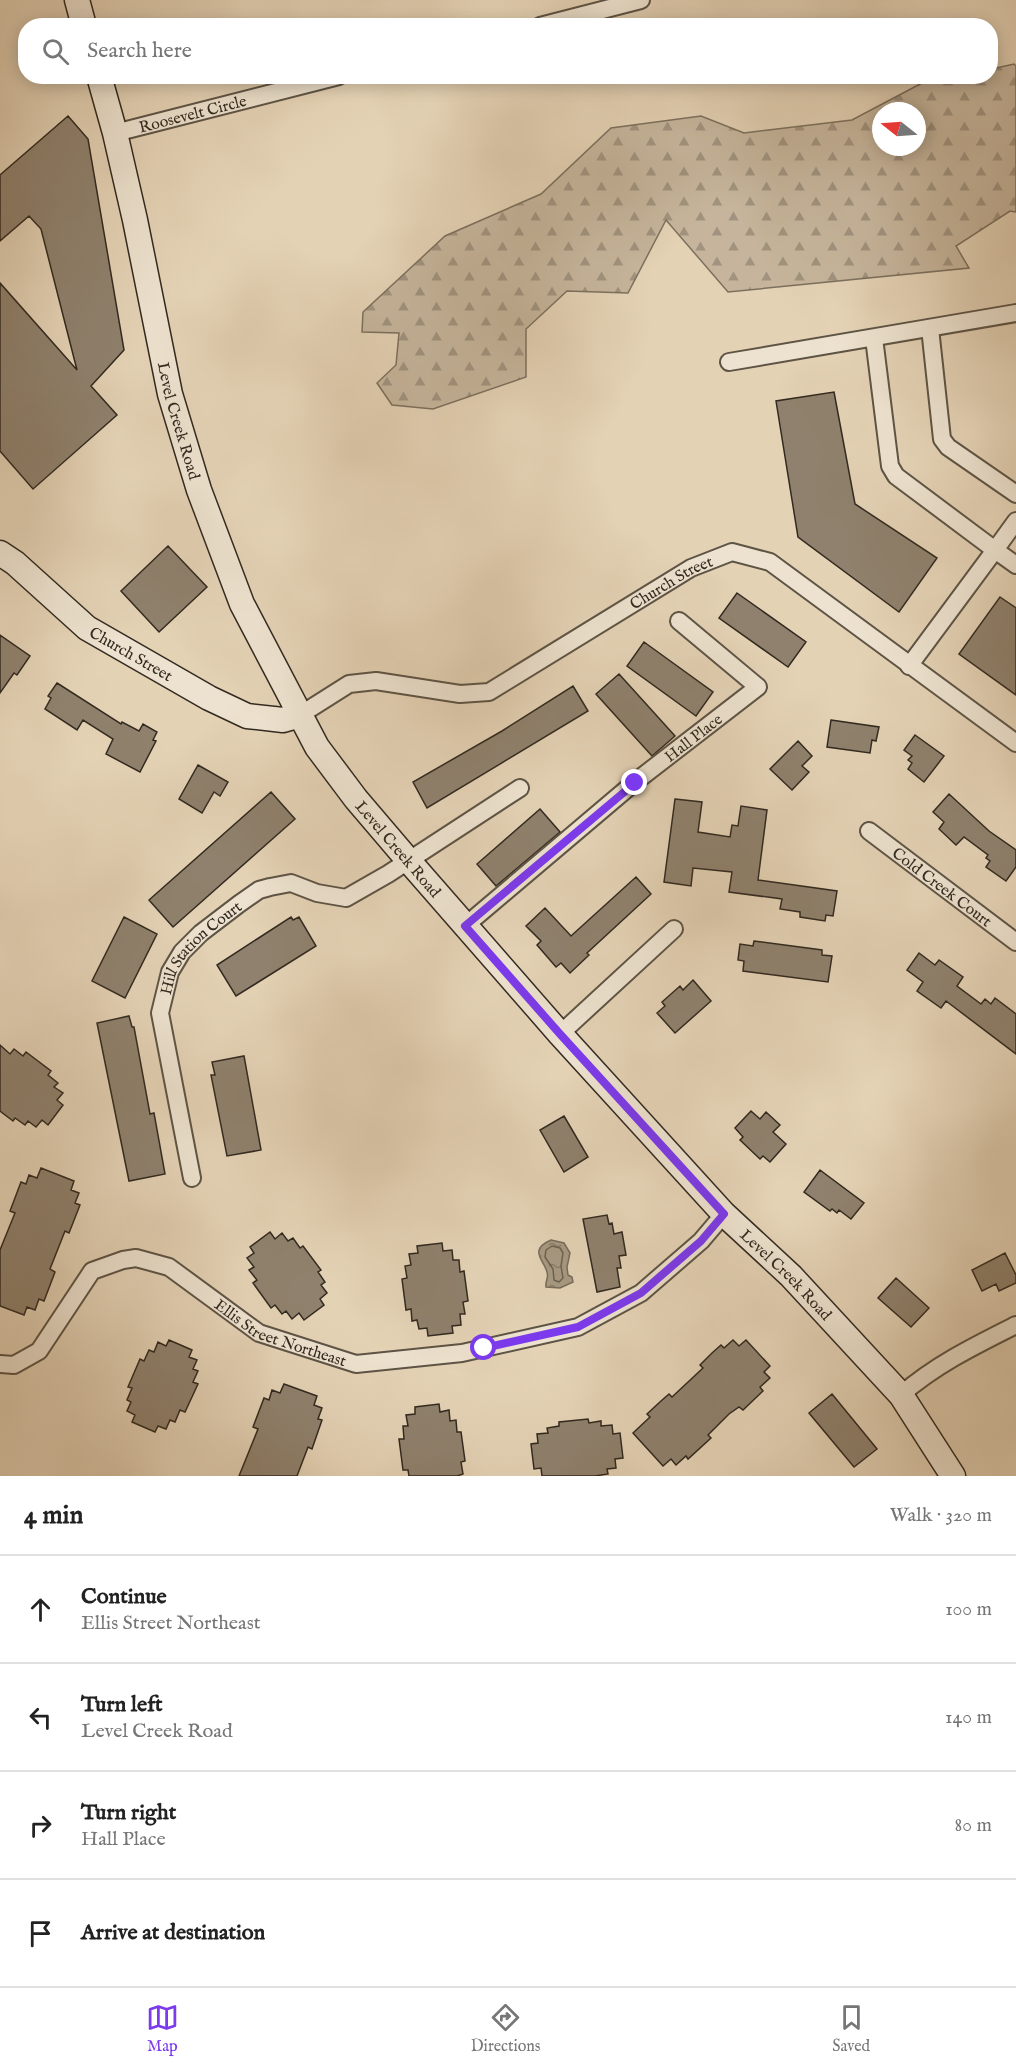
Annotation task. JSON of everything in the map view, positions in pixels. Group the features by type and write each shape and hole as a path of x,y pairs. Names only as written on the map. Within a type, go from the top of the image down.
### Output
{"street":[{"path":"76,0 82,18"},
{"path":"571,18 641,0"},
{"name":"Level Creek Road","path":"101,84 135,220 170,394 200,490 242,604 291,717 356,799 560,1034 724,1214 790,1276 901,1395 953,1476"},
{"name":"Roosevelt Circle","path":"115,133 308,84"},
{"path":"729,362 1016,313"},
{"path":"930,328 942,439 948,447 1016,494"},
{"path":"874,338 890,466 896,476 1016,566"},
{"path":"909,666 1016,521"},
{"name":"Church Street","path":"0,553 15,563 87,628 209,698 247,716 291,717 349,684 376,681 460,694 489,692 691,568 732,552 770,562 1016,743"},
{"name":"Hall Place","path":"465,926 635,783 759,687 679,621"},
{"name":"Hill Station Court","path":"192,1178 160,1013 170,972 182,952 218,920 259,890 291,883 317,893 346,898 388,874 520,788"},
{"name":"Cold Creek Court","path":"869,831 1016,942"},
{"path":"560,1034 674,929"},
{"name":"Ellis Street Northeast","path":"0,1364 14,1365 39,1351 92,1271 136,1258 169,1267 260,1333 356,1364 462,1353 578,1327 641,1293 701,1241 724,1214"},
{"path":"901,1395 913,1384 961,1353 1016,1325"}],"green space":[{"path":"1014,64 1016,66 1016,212 1010,211 956,246 969,268 728,292 666,220 628,293 567,291 526,329 526,377 433,409 392,405 377,383 396,365 399,333 362,332 363,312 445,236 541,194 611,128 701,116 744,133 852,120 872,109 872,156 926,156 926,102 886,102 920,84 998,84 998,67"}],"water":[{"path":"551,1240 564,1243 570,1253 567,1267 568,1275 572,1277 573,1282 560,1288 546,1287 547,1274 539,1255 540,1248"}],"building":[{"path":"68,116 88,139 124,350 91,386 117,415 33,489 0,451 0,283 77,370 41,229 29,216 0,241 0,175"},
{"path":"834,392 855,504 937,558 899,612 798,537 776,401"},
{"path":"168,546 207,587 159,632 121,591"},
{"path":"737,593 806,642 788,667 719,618"},
{"path":"1000,597 1016,608 1016,695 959,654"},
{"path":"0,635 30,656 17,675 14,673 0,693"},
{"path":"644,642 713,692 696,716 627,666"},
{"path":"619,674 675,736 652,756 596,694"},
{"path":"57,683 121,724 122,722 139,731 143,724 157,732 153,740 156,741 140,772 106,754 113,739 83,720 77,730 45,709 51,698 48,696"},
{"path":"573,686 588,711 427,808 413,782 502,731"},
{"path":"831,720 879,727 876,741 872,740 870,753 827,747"},
{"path":"915,735 944,756 924,782 908,769 912,763 908,760 912,756 904,750"},
{"path":"798,741 812,756 802,766 809,772 792,790 770,769"},
{"path":"198,765 228,782 220,796 214,792 202,813 179,799"},
{"path":"271,792 295,819 173,927 149,900"},
{"path":"949,794 989,831 1016,850 1016,867 1006,881 986,867 990,861 986,858 988,855 964,837 956,845 939,829 944,822 933,812"},
{"path":"675,799 702,802 698,832 730,837 732,825 738,826 741,806 767,810 758,880 837,891 833,916 826,915 825,921 800,917 800,912 780,909 782,899 729,892 732,872 693,868 691,886 664,882"},
{"path":"540,809 560,832 496,886 477,864"},
{"path":"636,877 651,894 587,953 589,955 570,973 561,963 556,967 537,945 541,941 526,926 545,908 571,936"},
{"path":"124,917 157,934 125,998 92,981"},
{"path":"291,917 293,920 299,917 316,946 236,996 217,965"},
{"path":"754,941 822,950 822,955 832,956 828,982 743,971 744,961 738,960 740,944 753,946"},
{"path":"919,953 935,965 939,960 963,977 957,986 981,1004 985,999 991,1004 995,998 1016,1014 1016,1054 946,1001 941,1008 917,991 923,982 907,970"},
{"path":"693,980 711,1001 675,1033 657,1013 665,1006 662,1002 680,986 683,990"},
{"path":"129,1016 132,1027 134,1027 150,1114 154,1113 165,1174 129,1181 97,1023"},
{"path":"0,1045 10,1054 14,1049 23,1056 26,1052 51,1071 48,1075 58,1083 54,1087 63,1093 57,1100 63,1105 48,1125 42,1120 36,1127 28,1121 25,1125 15,1118 13,1121 0,1111"},
{"path":"244,1056 261,1150 227,1156 211,1075 215,1075 212,1062"},
{"path":"751,1111 760,1119 766,1112 780,1125 773,1132 786,1144 770,1162 763,1156 760,1159 740,1140 743,1137 735,1128"},
{"path":"564,1116 588,1157 564,1172 540,1130"},
{"path":"41,1168 74,1181 71,1190 79,1193 75,1203 80,1205 69,1233 65,1231 50,1269 55,1272 44,1301 39,1299 35,1310 27,1307 24,1315 0,1306 0,1250 15,1213 10,1211 21,1182 26,1184 29,1175 37,1178"},
{"path":"820,1170 864,1203 851,1219 839,1210 837,1213 832,1209 830,1211 804,1192"},
{"path":"607,1215 609,1224 612,1223 614,1234 622,1232 626,1255 619,1256 621,1268 617,1268 620,1287 597,1292 583,1219"},
{"path":"270,1232 275,1239 282,1233 288,1241 293,1238 300,1248 303,1246 321,1270 318,1272 325,1282 321,1285 327,1293 320,1299 324,1305 304,1320 299,1313 292,1319 286,1311 282,1314 275,1305 271,1308 253,1283 257,1280 249,1270 254,1267 247,1258 254,1253 250,1247"},
{"path":"442,1243 443,1251 452,1250 453,1260 459,1260 460,1272 464,1271 468,1301 463,1302 465,1314 460,1314 461,1325 452,1326 453,1333 428,1336 427,1328 419,1329 417,1320 412,1321 411,1309 406,1310 402,1279 407,1278 405,1266 411,1265 409,1254 418,1253 417,1246"},
{"path":"1005,1253 1016,1275 1016,1283 999,1291 996,1284 982,1291 972,1270"},
{"path":"896,1278 929,1308 911,1327 878,1298"},
{"path":"169,1340 192,1350 189,1357 197,1360 193,1369 198,1371 193,1382 198,1384 185,1412 180,1410 175,1422 170,1420 166,1429 158,1426 155,1432 132,1422 135,1415 127,1411 131,1402 127,1400 132,1388 128,1387 140,1359 144,1361 149,1350 154,1352 158,1342 166,1346"},
{"path":"733,1340 739,1346 746,1340 770,1366 764,1372 770,1378 760,1387 763,1391 743,1410 739,1407 729,1414 708,1435 711,1438 688,1459 686,1456 676,1465 671,1459 663,1466 633,1433 650,1417 647,1414 669,1394 672,1397 703,1368 700,1365 712,1353 721,1345 724,1348"},
{"path":"284,1384 317,1396 314,1405 322,1408 318,1419 322,1420 312,1449 308,1447 297,1476 239,1476 258,1429 253,1427 264,1398 269,1400 272,1390 280,1393"},
{"path":"832,1394 877,1449 854,1467 809,1413"},
{"path":"439,1404 440,1412 449,1410 450,1421 456,1420 457,1432 461,1432 465,1461 461,1462 463,1474 409,1476 408,1470 403,1470 399,1439 404,1439 403,1426 408,1426 406,1415 415,1414 415,1407"},
{"path":"588,1419 589,1423 601,1421 601,1426 612,1425 613,1434 620,1433 623,1458 615,1459 616,1468 607,1469 608,1474 595,1476 542,1476 541,1468 534,1469 531,1444 538,1443 537,1434 548,1433 547,1428 559,1426 559,1422"}],"route":[{"path":"484,1348 578,1327 641,1293 701,1241 724,1214 465,926 635,783"}]}
